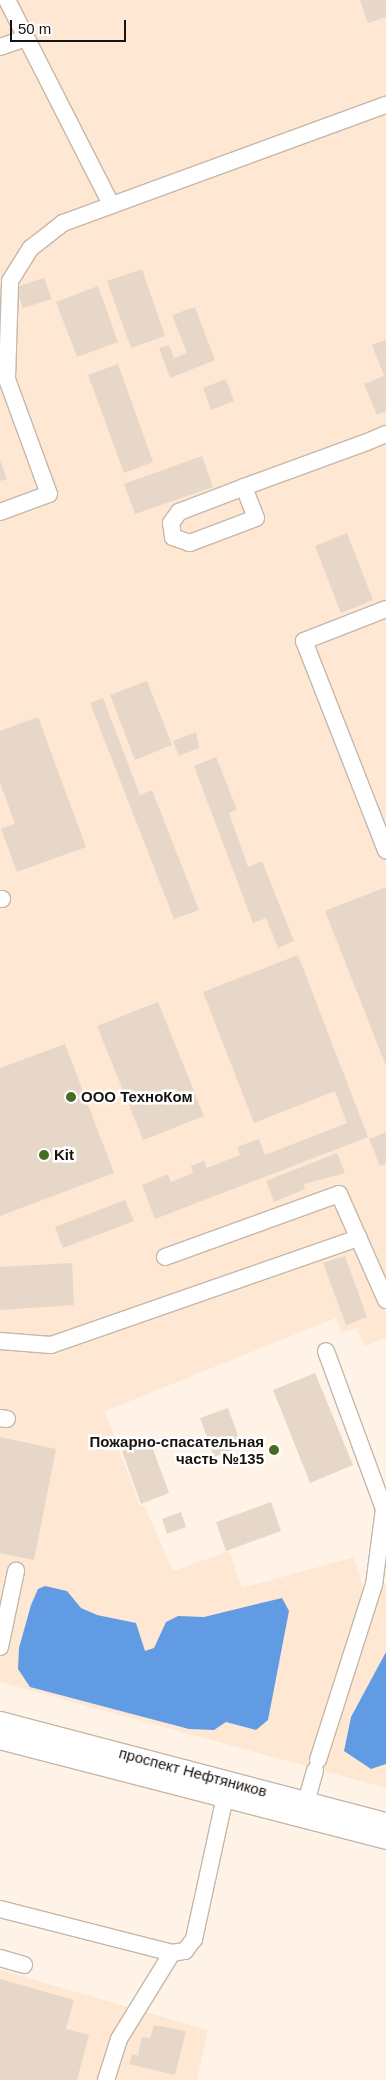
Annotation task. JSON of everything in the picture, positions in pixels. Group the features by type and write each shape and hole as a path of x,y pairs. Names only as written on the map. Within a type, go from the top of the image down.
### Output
{"main road":[{"name":"проспект Нефтяников","path":"0,1722 386,1823"},
{"name":"проспект Нефтяников","path":"0,1738 386,1839"}],"lane":[{"path":"7,0 111,204"},
{"path":"0,46 26,38"},
{"path":"0,512 49,494 3,380 7,296 18,264 63,223 386,105"},
{"path":"244,487 256,518 190,543 173,537 171,523 178,512 244,487 386,434"},
{"path":"386,609 304,641 386,850"},
{"path":"165,1257 339,1194 386,1300"},
{"path":"0,1342 51,1346 359,1238"},
{"path":"306,1802 316,1765 374,1585 384,1508 326,1351"},
{"path":"0,1647 16,1571"},
{"path":"0,1909 172,1953 185,1951 194,1939 225,1797"},
{"path":"106,2080 119,2039 172,1953"},
{"path":"0,1958 24,1965"}],"shaded area":[{"path":"0,0 386,0 386,1338 364,1346 357,1328 341,1333 336,1318 105,1411 140,1506 144,1505 173,1571 229,1551 242,1588 354,1557 364,1590 386,1584 386,1788 0,1682"},
{"path":"0,1970 208,2030 197,2080 0,2080"}],"water":[{"path":"45,1586 67,1591 81,1608 97,1615 136,1623 145,1651 154,1648 166,1622 178,1616 204,1617 282,1598 289,1611 268,1720 256,1730 226,1722 214,1730 189,1729 30,1687 18,1669 19,1648 31,1605 38,1589"},
{"path":"386,1652 386,1764 371,1769 344,1751 351,1717"}],"building":[{"path":"360,0 386,0 386,17 368,23"},
{"path":"142,269 165,336 131,348 107,281"},
{"path":"44,278 52,299 23,308 16,287"},
{"path":"98,286 118,342 77,357 56,302"},
{"path":"195,307 215,360 170,378 159,348 169,345 174,358 187,353 172,315"},
{"path":"386,340 386,411 377,415 364,384 384,376 372,345"},
{"path":"118,364 153,462 124,473 88,375"},
{"path":"226,379 234,401 211,410 203,388"},
{"path":"202,456 213,487 135,514 124,484"},
{"path":"0,460 7,479 0,481"},
{"path":"347,533 373,600 341,613 315,546"},
{"path":"147,681 172,745 135,760 110,695"},
{"path":"103,698 140,795 152,790 199,910 174,919 90,703"},
{"path":"38,717 86,847 17,872 1,829 15,824 0,783 0,731"},
{"path":"196,732 199,748 179,756 173,741"},
{"path":"216,757 237,810 229,813 248,867 262,861 294,941 278,948 266,918 253,923 194,766"},
{"path":"386,887 386,1066 325,911"},
{"path":"298,955 368,1137 155,1219 142,1185 168,1174 171,1182 193,1173 191,1166 204,1161 207,1168 240,1155 237,1147 259,1139 265,1155 347,1123 335,1091 254,1123 203,992"},
{"path":"158,1002 204,1116 143,1140 97,1026"},
{"path":"65,1044 114,1173 0,1216 0,1068"},
{"path":"386,1132 386,1164 380,1166 369,1139"},
{"path":"337,1153 345,1173 304,1184 305,1189 274,1202 266,1181"},
{"path":"125,1200 134,1221 63,1248 55,1227"},
{"path":"345,1256 367,1317 346,1325 323,1263"},
{"path":"72,1263 74,1305 0,1310 0,1267"},
{"path":"315,1373 353,1465 310,1483 273,1390"},
{"path":"228,1408 242,1446 214,1457 200,1418"},
{"path":"0,1437 56,1449 34,1560 0,1553"},
{"path":"150,1441 169,1493 141,1504 122,1451"},
{"path":"271,1502 281,1531 226,1551 216,1522"},
{"path":"181,1512 186,1527 167,1534 162,1519"},
{"path":"0,1979 74,2000 66,2029 89,2035 77,2080 0,2080"},
{"path":"154,2025 186,2031 175,2075 129,2064 132,2054 138,2056 142,2037 150,2038"}],"place":[{"name":"ООО ТехноКом","path":"71,1097"},
{"name":"Kit","path":"44,1155"},
{"name":"Пожарно-спасательная часть №135","path":"274,1450"}]}
